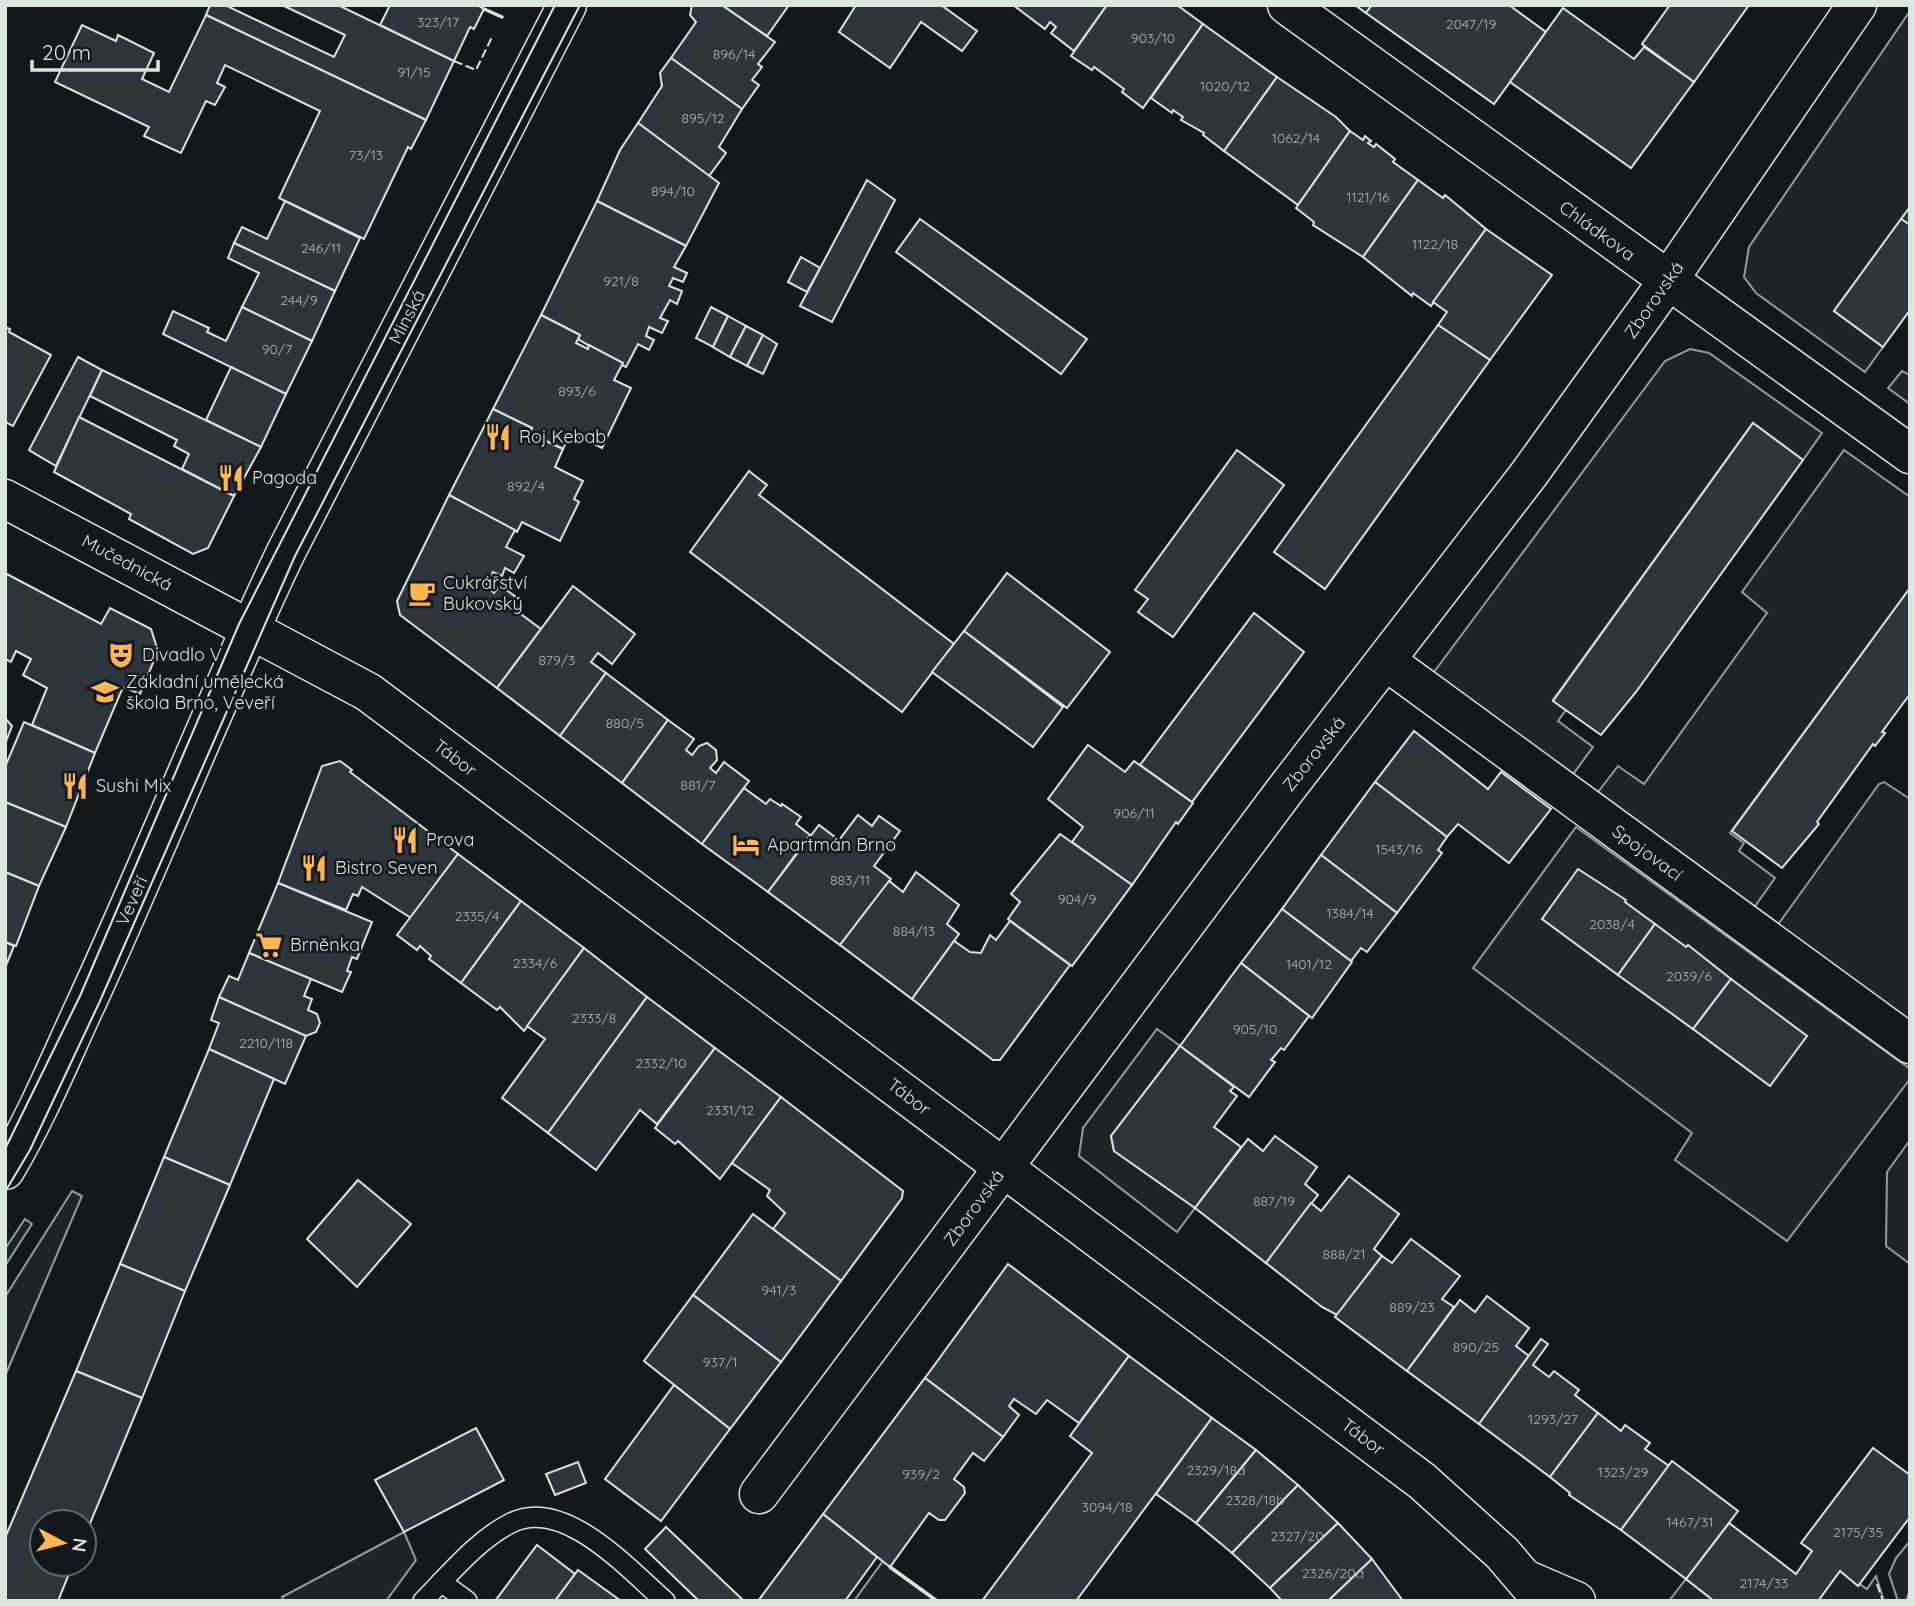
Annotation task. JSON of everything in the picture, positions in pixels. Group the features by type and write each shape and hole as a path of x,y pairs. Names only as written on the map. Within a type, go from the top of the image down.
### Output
{"street":[{"name":"Minská","path":"249,629 566,5"},
{"name":"Chládkova","path":"1287,5 1667,282 1910,454"},
{"name":"Zborovská","path":"759,1494 1283,793 1529,474 1667,282 1857,5"},
{"name":"Mučednická","path":"5,499 249,629"},
{"name":"Tábor","path":"249,629 368,692 1422,1481 1475,1528 1534,1590"},
{"name":"Veveří","path":"5,1170 22,1141 102,968 249,629"},
{"name":"Spojovací","path":"1386,661 1910,1044"},
{"path":"1534,1590 1576,1601"}],"lane":[{"path":"423,1601 480,1545 512,1522 543,1519 577,1528 594,1538 665,1601"},
{"path":"441,1583 467,1601"}],"shaded area":[{"path":"1910,11 1910,207 1834,311 1883,347 1865,372 1756,293 1744,277 1749,247"},
{"path":"1690,349 1709,353 1822,433 1803,460 1753,423 1553,700 1566,710 1558,721 1593,747 1571,777 1438,679 1434,672 1665,361"},
{"path":"1902,371 1910,375 1910,404 1888,388"},
{"path":"1844,450 1910,497 1910,588 1730,833 1744,843 1739,851 1775,878 1753,909 1595,796 1618,766 1644,784 1767,613 1742,592"},
{"path":"1884,782 1910,799 1910,1022 1777,926 1879,784"},
{"path":"1576,827 1910,1069 1910,1079 1787,1241 1675,1160 1692,1133 1473,968"},
{"path":"1157,1029 1180,1046 1111,1136 1114,1151 1195,1208 1177,1232 1079,1156 1083,1128"},
{"path":"1910,1140 1910,1264 1886,1246 1887,1172"},
{"path":"72,1191 82,1196 5,1376 5,1297"},
{"path":"25,1219 32,1224 5,1266 5,1249"},
{"path":"404,1532 416,1560 386,1601 284,1601 282,1597"},
{"path":"1910,1541 1910,1590 1906,1601 1898,1601 1889,1574 1896,1558"},
{"path":"883,1561 937,1601 854,1601"},
{"path":"1840,1571 1867,1589 1876,1576 1884,1601 1818,1601"},
{"path":"1686,1579 1714,1601 1669,1601"}],"building":[{"path":"210,5 225,5 334,57 345,35 282,5 338,5 454,61 426,120 206,15"},
{"path":"390,5 477,5 484,9 474,29 470,27 454,61 380,25"},
{"path":"692,5 722,5 775,42 758,64 762,67 752,80 759,85 742,109 671,58 696,22 690,15"},
{"path":"722,5 789,5 767,36"},
{"path":"856,5 941,5 977,31 962,51 921,22 890,68 839,32"},
{"path":"1013,5 1107,5 1074,51 1051,33 1056,27 1050,22 1045,29"},
{"path":"1107,5 1177,5 1203,24 1143,108 1122,92 1124,89 1094,67 1092,70 1071,56"},
{"path":"1355,5 1372,5 1366,13"},
{"path":"1372,5 1509,5 1546,32 1494,104 1366,13"},
{"path":"1670,5 1749,5 1694,82 1642,44"},
{"path":"1563,8 1634,59 1644,47 1694,82 1631,168 1510,82"},
{"path":"206,15 426,120 411,149 408,147 364,239 279,198 320,111 225,65 217,83 225,87 215,105 206,101 181,153 144,136 149,127 55,82 82,25 116,41 118,35 154,53 142,79 169,92"},
{"path":"1203,24 1277,77 1224,151 1203,135 1204,133 1181,120 1183,117 1173,110 1172,113 1151,98"},
{"path":"671,58 742,109 719,147 726,153 709,176 638,123 662,86 660,73"},
{"path":"1277,77 1336,117 1350,131 1298,205 1224,151"},
{"path":"638,123 719,183 686,246 597,201 620,150"},
{"path":"1350,131 1363,140 1365,136 1371,141 1368,143 1374,147 1376,144 1395,159 1393,162 1418,180 1363,257 1313,225 1314,222 1296,208"},
{"path":"867,180 895,200 832,322 800,306"},
{"path":"1418,180 1443,198 1445,195 1486,229 1431,306 1413,293 1412,296 1363,257"},
{"path":"285,201 360,238 335,291 234,243 242,227 267,239"},
{"path":"597,201 686,246 674,267 687,273 683,282 673,278 669,286 682,291 677,304 670,300 660,318 668,321 662,333 649,327 646,336 654,340 649,350 638,344 626,367 578,339 580,335 541,315"},
{"path":"1910,207 1910,225 1901,219"},
{"path":"920,219 1087,339 1061,374 896,252"},
{"path":"1901,219 1910,225 1910,310 1883,347 1834,311"},
{"path":"1486,229 1552,275 1490,360 1438,325 1447,312 1433,302"},
{"path":"234,243 335,291 312,341 242,307 259,273 228,258"},
{"path":"801,257 820,268 807,292 788,282"},
{"path":"242,307 312,341 286,394 163,334 173,311 209,328 207,332 226,341"},
{"path":"711,307 728,316 713,347 696,338"},
{"path":"541,315 580,335 576,343 588,349 589,345 623,363 614,380 631,388 602,448 570,433 563,449 529,433 532,428 493,409"},
{"path":"728,316 746,326 730,357 713,347"},
{"path":"1438,325 1490,360 1325,589 1274,552"},
{"path":"746,326 763,335 747,366 730,357"},
{"path":"5,327 10,329 9,332 51,355 13,426 5,422"},
{"path":"763,335 777,344 763,374 747,366"},
{"path":"78,357 102,370 56,466 29,450"},
{"path":"231,367 286,394 261,447 206,420"},
{"path":"102,370 261,447 234,496 182,469 189,454 174,446 177,440 90,396"},
{"path":"493,409 532,428 529,433 563,449 555,467 583,481 574,499 579,502 560,541 522,522 517,532 449,495"},
{"path":"79,417 234,496 208,548 193,554 129,519 131,514 54,472"},
{"path":"1753,423 1803,460 1636,692 1601,735 1553,701"},
{"path":"1237,450 1284,485 1173,637 1138,612 1148,599 1135,590"},
{"path":"749,471 767,485 759,495 954,644 902,712 690,552"},
{"path":"449,495 515,530 506,547 524,556 514,573 505,568 502,576 493,572 486,586 494,593 500,585 521,601 514,609 541,629 497,688 400,615 397,601"},
{"path":"5,573 101,624 110,608 151,629 158,651 140,694 123,687 95,753 32,725 47,688 23,675 31,659 16,651 11,662 5,659"},
{"path":"1007,573 1110,652 1067,708 964,631"},
{"path":"573,586 635,634 612,664 598,653 591,662 606,673 560,736 497,688"},
{"path":"1910,588 1910,694 1882,732 1885,733 1875,746 1873,744 1817,822 1819,824 1782,868 1732,831"},
{"path":"1254,613 1304,652 1192,802 1140,765"},
{"path":"964,631 1063,707 1033,747 932,672"},
{"path":"606,673 668,720 622,783 560,736"},
{"path":"5,718 12,726 5,744"},
{"path":"668,720 694,739 686,750 692,755 699,746 707,743 716,750 717,760 710,768 716,773 724,762 749,781 702,844 622,783"},
{"path":"24,722 95,753 66,827 5,802 5,767"},
{"path":"1414,731 1488,789 1501,772 1551,809 1509,863 1458,824 1447,837 1375,782"},
{"path":"1088,745 1125,772 1134,761 1193,803 1178,824 1176,822 1132,885 1072,842 1083,827 1048,799"},
{"path":"340,761 352,770 350,772 458,854 411,918 362,887 358,896 353,894 346,910 278,883 322,766"},
{"path":"1375,782 1447,837 1438,850 1442,853 1397,913 1321,855"},
{"path":"744,788 766,804 770,799 801,817 796,824 810,835 768,892 702,844"},
{"path":"5,802 66,827 39,886 5,872"},
{"path":"858,815 872,826 879,816 900,831 874,866 891,879 840,945 768,892 819,825 839,840"},
{"path":"1060,834 1132,885 1072,966 1008,919 1020,902 1011,894"},
{"path":"458,854 521,901 461,983 429,959 431,956 420,946 417,950 397,935"},
{"path":"1321,855 1397,913 1367,952 1361,948 1351,961 1282,909"},
{"path":"1578,869 1626,900 1625,902 1655,924 1618,975 1542,919"},
{"path":"5,872 39,886 16,946 5,942"},
{"path":"916,872 959,905 947,924 959,934 912,999 840,945 889,881 903,892"},
{"path":"278,883 372,922 357,959 352,957 347,971 351,972 342,992 249,953"},
{"path":"521,901 584,948 524,1031 500,1007 497,1010 461,983"},
{"path":"1282,909 1352,962 1312,1018 1241,963"},
{"path":"1010,921 1070,965 1000,1060 993,1060 912,999 954,941 970,952 981,953 990,935 996,940"},
{"path":"1655,924 1686,947 1688,945 1731,979 1693,1029 1618,975"},
{"path":"5,942 14,946 5,968"},
{"path":"584,948 647,997 548,1133 502,1098 545,1039 527,1026"},
{"path":"249,953 311,979 304,996 312,999 308,1010 317,1014 320,1023 316,1032 306,1036 219,997 229,976 238,980"},
{"path":"1241,963 1309,1016 1284,1050 1281,1048 1271,1060 1275,1062 1249,1097 1180,1046"},
{"path":"1731,979 1807,1036 1770,1086 1693,1029"},
{"path":"219,997 306,1036 285,1084 209,1049 219,1023 211,1020"},
{"path":"647,997 715,1048 657,1124 640,1110 596,1170 548,1133"},
{"path":"1180,1046 1234,1087 1230,1091 1237,1096 1214,1127 1241,1147 1195,1208 1114,1151 1111,1136"},
{"path":"715,1048 781,1097 720,1179 678,1141 675,1144 655,1128"},
{"path":"209,1049 274,1079 230,1185 164,1157"},
{"path":"781,1097 903,1191 902,1198 841,1281 773,1229 785,1213 767,1196 770,1190 732,1163"},
{"path":"1275,1136 1317,1167 1305,1184 1318,1195 1266,1263 1195,1208 1248,1139 1263,1151"},
{"path":"164,1157 230,1185 185,1291 120,1264"},
{"path":"1349,1176 1399,1214 1374,1249 1382,1256 1337,1315 1322,1307 1266,1263 1311,1203 1321,1211"},
{"path":"358,1180 411,1224 357,1287 307,1239"},
{"path":"753,1214 841,1281 781,1362 693,1295"},
{"path":"1411,1239 1460,1276 1442,1299 1454,1307 1407,1371 1335,1317 1382,1256 1392,1263"},
{"path":"120,1264 185,1291 142,1398 76,1371"},
{"path":"1008,1264 1129,1356 1079,1423 1047,1400 1036,1414 1014,1399 1009,1406 1019,1415 1003,1437 925,1378"},
{"path":"693,1295 781,1362 730,1429 644,1361"},
{"path":"1487,1296 1529,1328 1516,1346 1529,1356 1479,1424 1407,1371 1460,1300 1475,1312"},
{"path":"1541,1339 1548,1344 1533,1365 1549,1377 1554,1371 1579,1390 1575,1395 1598,1413 1550,1477 1479,1424"},
{"path":"1129,1356 1212,1418 1076,1601 982,1601 1092,1453 1070,1436"},
{"path":"76,1371 142,1398 96,1508 28,1508 28,1578 67,1578 58,1601 6,1601 5,1538"},
{"path":"925,1378 1003,1437 984,1461 973,1453 954,1479 964,1487 965,1493 945,1520 939,1520 929,1513 890,1567 823,1514"},
{"path":"674,1385 730,1429 661,1521 605,1479"},
{"path":"1598,1413 1621,1431 1625,1425 1650,1443 1645,1449 1669,1466 1621,1530 1569,1495 1570,1493 1550,1477"},
{"path":"1212,1418 1256,1450 1196,1523 1156,1494"},
{"path":"476,1428 504,1480 404,1532 375,1480"},
{"path":"1873,1448 1910,1475 1910,1517 1858,1586 1840,1571 1818,1601 1714,1601 1686,1579 1729,1523 1796,1574 1812,1551 1801,1543"},
{"path":"1256,1450 1298,1485 1232,1553 1196,1523"},
{"path":"1672,1461 1738,1511 1686,1579 1621,1530"},
{"path":"578,1462 586,1483 555,1495 546,1474"},
{"path":"1298,1485 1338,1523 1270,1588 1232,1553"},
{"path":"823,1514 877,1557 845,1601 758,1601"},
{"path":"1338,1523 1372,1559 1328,1601 1282,1601 1270,1588"},
{"path":"666,1527 744,1601 699,1601 645,1549"},
{"path":"537,1545 575,1574 555,1601 495,1601"},
{"path":"1372,1559 1403,1601 1328,1601"},
{"path":"578,1570 621,1601 555,1601"}],"tram line":[{"path":"5,1149 80,996 239,624 555,5"},
{"path":"5,1192 30,1150 100,1001 295,556 580,5"}],"fence":[{"path":"454,61 476,70 493,35"},
{"path":"1877,1584 1883,1601"}],"wall":[{"path":"484,9 502,17"},
{"path":"890,1567 937,1601"}],"place":[{"name":"Roj Kebab","path":"498,437"},
{"name":"Pagoda","path":"231,478"},
{"name":"Cukrářství Bukovský","path":"422,593"},
{"name":"Divadlo V","path":"121,655"},
{"name":"Základní umělecká škola Brno, Veveří","path":"105,692"},
{"name":"Sushi Mix","path":"75,786"},
{"name":"Prova","path":"405,840"},
{"name":"Apartmán Brno","path":"746,845"},
{"name":"Bistro Seven","path":"314,868"},
{"name":"Brněnka","path":"269,945"}]}
